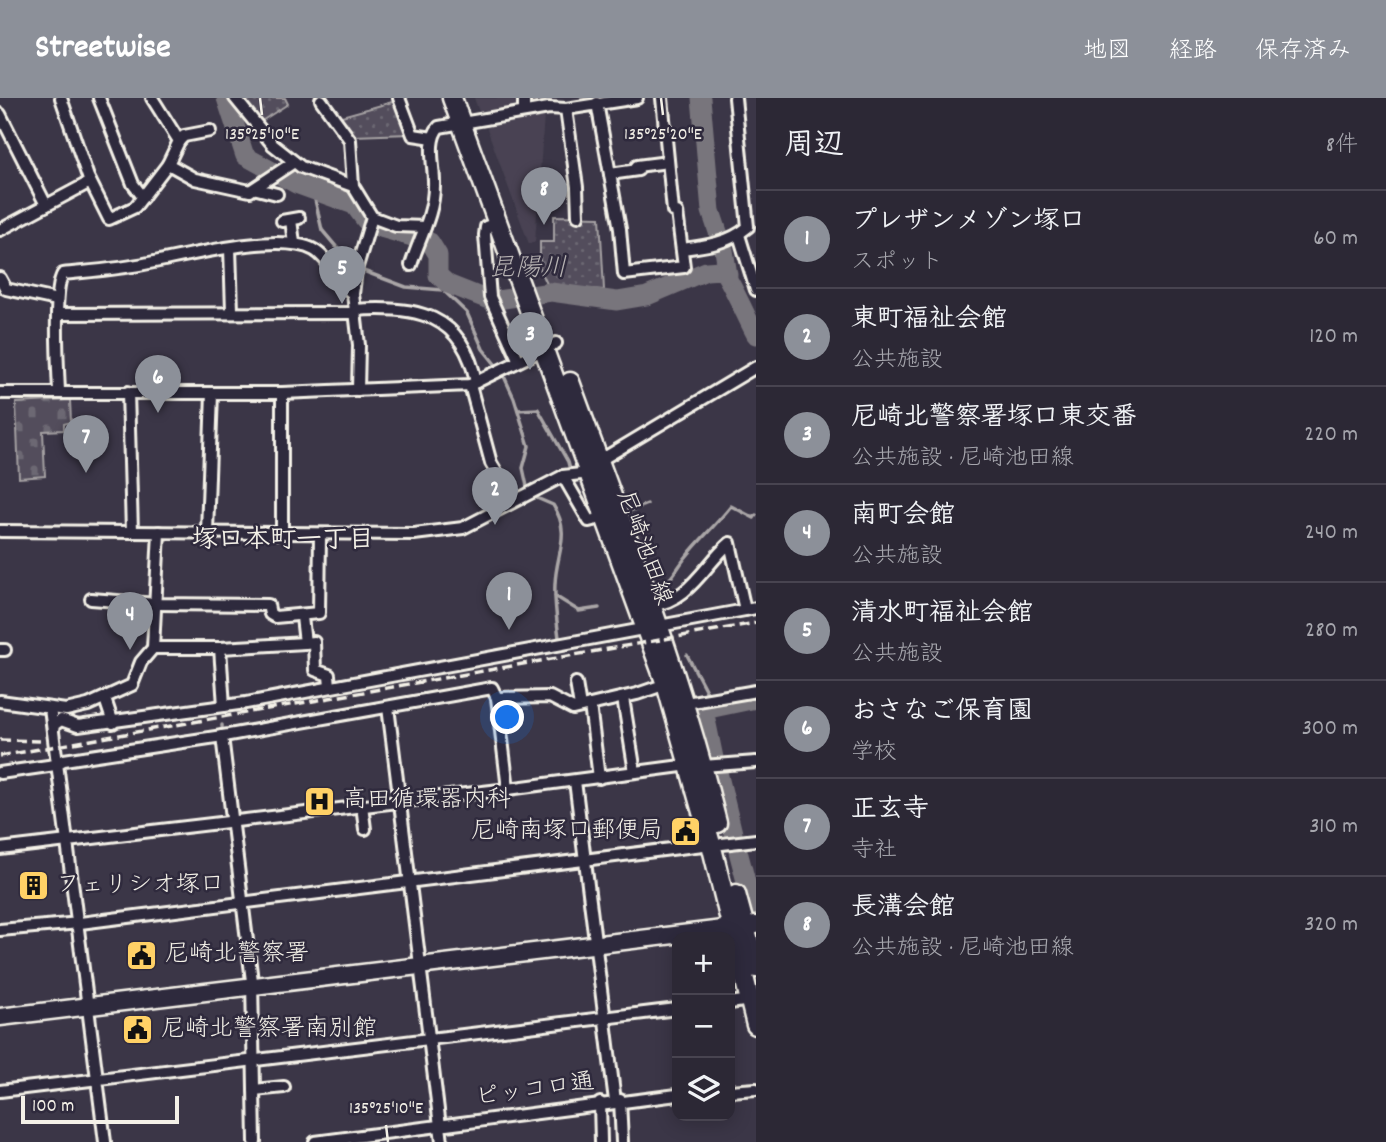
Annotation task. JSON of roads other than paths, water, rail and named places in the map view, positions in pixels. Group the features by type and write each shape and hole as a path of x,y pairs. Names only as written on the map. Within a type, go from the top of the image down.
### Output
{"main road":[{"name":"尼崎池田線","path":"452,98 467,121 551,346 579,472 652,605 666,684 696,765 717,844 756,968"},
{"name":"尼崎池田線","path":"463,98 467,121 499,222 531,294"},
{"name":"尼崎池田線","path":"579,472 606,517 654,627 691,702 696,765"},
{"name":"尼崎池田線","path":"745,927 750,1000 756,1025"}],"street":[{"path":"61,98 90,182 108,219 135,207 168,164 178,141 184,136 210,131"},
{"path":"99,98 133,184 143,197"},
{"path":"152,98 178,141"},
{"path":"235,98 259,131 294,162 354,186"},
{"path":"399,98 413,135 433,138"},
{"path":"524,98 524,112"},
{"path":"411,265 434,195 433,138 439,127 524,112 548,103 565,109 590,102 638,98"},
{"path":"590,102 610,174 620,229 624,274 684,267 677,212 673,211 662,98"},
{"path":"682,249 722,242 748,227 734,98"},
{"path":"321,100 350,140 354,186 371,221 357,269 353,294 359,345 358,390"},
{"path":"565,109 578,187 578,216"},
{"path":"0,114 46,205"},
{"path":"168,164 195,179 250,191 294,162"},
{"path":"610,174 638,170 638,166 668,162"},
{"path":"0,230 90,182"},
{"path":"257,188 277,194"},
{"path":"291,220 294,243"},
{"path":"371,221 422,234"},
{"path":"499,222 486,227 485,235 492,301 518,359"},
{"path":"738,235 756,290"},
{"path":"59,391 57,300 63,275 230,248 294,243 319,253 338,283 353,294"},
{"path":"230,248 232,311"},
{"path":"334,274 346,265 357,269"},
{"path":"1,284 6,289 57,300"},
{"path":"58,314 148,315 232,311 270,315 354,312 424,314 436,318 463,341 491,463 513,500"},
{"path":"0,393 282,393 473,383 518,359 551,346"},
{"path":"0,531 396,535 463,528 528,492 579,472 756,368"},
{"path":"128,392 132,532"},
{"path":"207,532 212,393"},
{"path":"282,393 282,533"},
{"path":"579,472 589,521 606,517"},
{"path":"0,701 76,709 105,699 132,685 141,662 153,648 159,532"},
{"path":"91,599 157,604 268,605 270,614 275,617 302,617 319,613 320,534"},
{"path":"53,731 55,723 61,720 78,726 113,723 224,706 751,609 730,543 690,587 673,600 652,605"},
{"path":"302,617 305,643"},
{"path":"153,648 220,649 314,642 315,670 329,675 330,687"},
{"path":"220,649 224,706"},
{"path":"576,683 585,706 598,778"},
{"path":"497,698 550,697 572,709 623,698 666,684"},
{"path":"0,774 59,764 64,760 492,688 497,698 508,789"},
{"path":"691,702 756,691"},
{"path":"623,698 635,772"},
{"path":"105,699 113,723"},
{"path":"388,707 442,1142"},
{"path":"50,708 80,923 105,1142"},
{"path":"76,709 72,716 78,726"},
{"path":"225,735 245,901 252,988 253,1061 258,1090 255,1142"},
{"path":"0,849 635,772 756,762"},
{"path":"575,781 622,1142"},
{"path":"362,806 365,829"},
{"path":"0,930 80,923 584,859 756,840"},
{"path":"0,1017 745,927"},
{"path":"735,1002 750,1000"},
{"path":"0,1091 672,1010"},
{"path":"258,1090 284,1087"},
{"path":"735,1091 756,1089"},
{"name":"ピッコロ通","path":"315,1142 672,1096"},
{"path":"600,1103 601,1142"}],"waterway":[{"name":"昆陽川","path":"226,98 245,156 296,184 354,205 365,220 374,226 430,242 438,255 438,275 448,284 491,301 551,292 617,301 647,296 706,271 721,270 756,335"},
{"path":"701,98 711,211 724,250 728,275"},
{"path":"313,191 322,230 349,262"},
{"path":"358,269 406,287 443,290 467,313 483,349 503,374 514,398 529,446 523,468 528,491"},
{"path":"518,410 538,409 568,462 574,485"},
{"path":"532,496 553,505 561,525 562,544 555,591 559,638"},
{"path":"630,511 647,504"},
{"path":"660,586 672,577 691,550 731,506 754,518 756,515"},
{"path":"555,596 579,611 599,608"},
{"path":"687,655 706,691 708,707"},
{"path":"714,758 704,710 756,699"},
{"path":"718,772 733,833"},
{"path":"738,851 754,912"},
{"path":"259,1090 260,1104"}],"railway":[{"path":"0,756 756,623"},
{"path":"0,740 44,741"}],"place":[{"name":"長溝会館","path":"544,225"},
{"name":"清水町福祉会館","path":"342,304"},
{"name":"尼崎北警察署塚口東交番","path":"530,370"},
{"name":"おさなご保育園","path":"158,413"},
{"name":"正玄寺","path":"86,473"},
{"name":"東町福祉会館","path":"495,525"},
{"name":"プレザンメゾン塚口","path":"509,630"},
{"name":"南町会館","path":"130,650"},
{"name":"高田循環器内科","path":"320,801"},
{"name":"尼崎南塚口郵便局","path":"686,832"},
{"name":"フェリシオ塚口","path":"33,886"},
{"name":"尼崎北警察署","path":"142,955"},
{"name":"尼崎北警察署南別館","path":"138,1030"}],"district":[{"name":"塚口本町一丁目","path":"283,541"}]}
